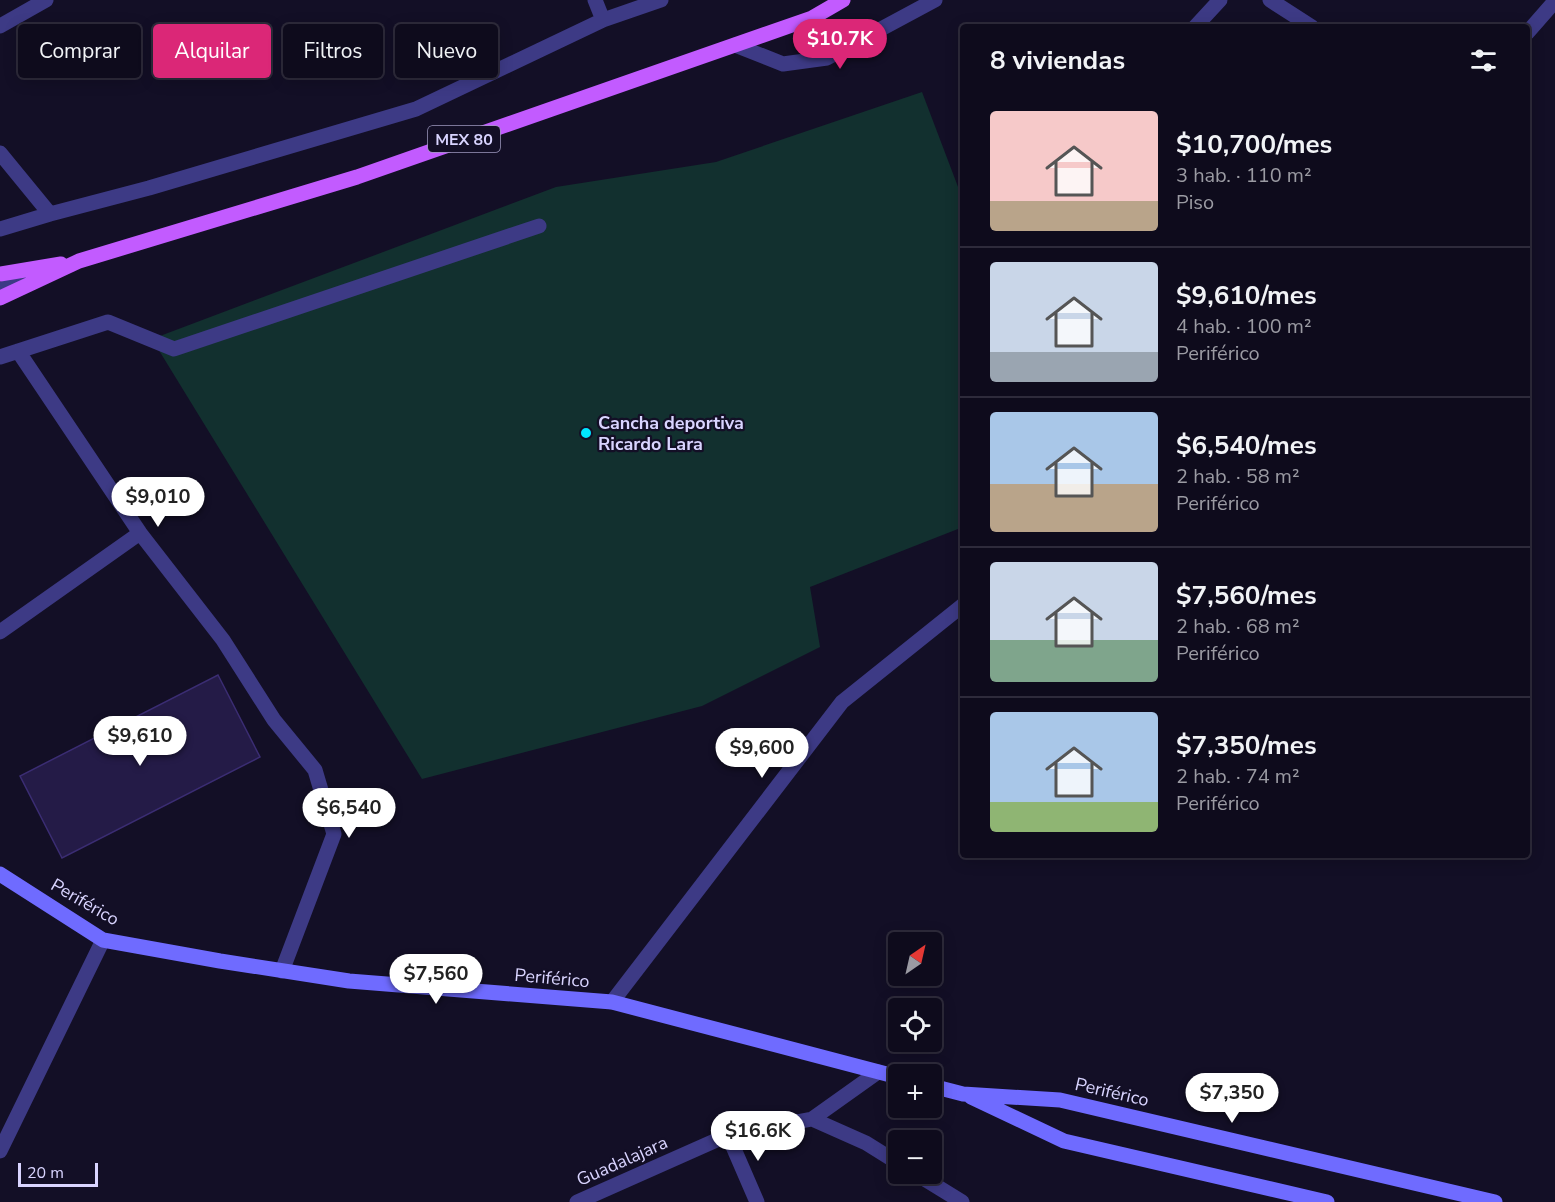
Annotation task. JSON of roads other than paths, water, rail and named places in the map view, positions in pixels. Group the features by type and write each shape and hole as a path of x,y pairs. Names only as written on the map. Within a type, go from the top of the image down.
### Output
{"main road":[{"name":"MEX 80","path":"0,274 79,261 357,177 812,18 843,0"},
{"name":"MEX 80","path":"0,298 79,261"}],"street":[{"path":"0,26 46,0"},
{"path":"595,0 603,20"},
{"path":"0,229 149,188 416,109 603,20 661,0"},
{"path":"735,45 783,64 827,58 935,0"},
{"path":"1198,24 1220,0"},
{"path":"1270,0 1307,24"},
{"path":"1530,30 1555,1"},
{"path":"0,153 50,214"},
{"path":"0,357 108,322 174,349 539,226"},
{"path":"18,351 140,533 223,640 274,720 315,770 334,834 282,970"},
{"path":"0,632 140,533"},
{"path":"612,1002 842,702 960,607"},
{"name":"Periférico","path":"0,874 104,940 349,981 612,1002 888,1074"},
{"path":"0,1151 104,940"},
{"name":"Guadalajara","path":"577,1202 728,1135 812,1119 878,1072"},
{"name":"Periférico","path":"942,1089 963,1094 1064,1141 1327,1202"},
{"name":"Periférico","path":"963,1094 1060,1100 1495,1202"},
{"path":"812,1119 866,1143 888,1157"},
{"path":"728,1135 757,1202"},
{"path":"933,1184 962,1202"}],"lane":[{"path":"0,288 79,261"}],"place":[{"name":"Cancha deportiva Ricardo Lara","path":"586,433"}]}
